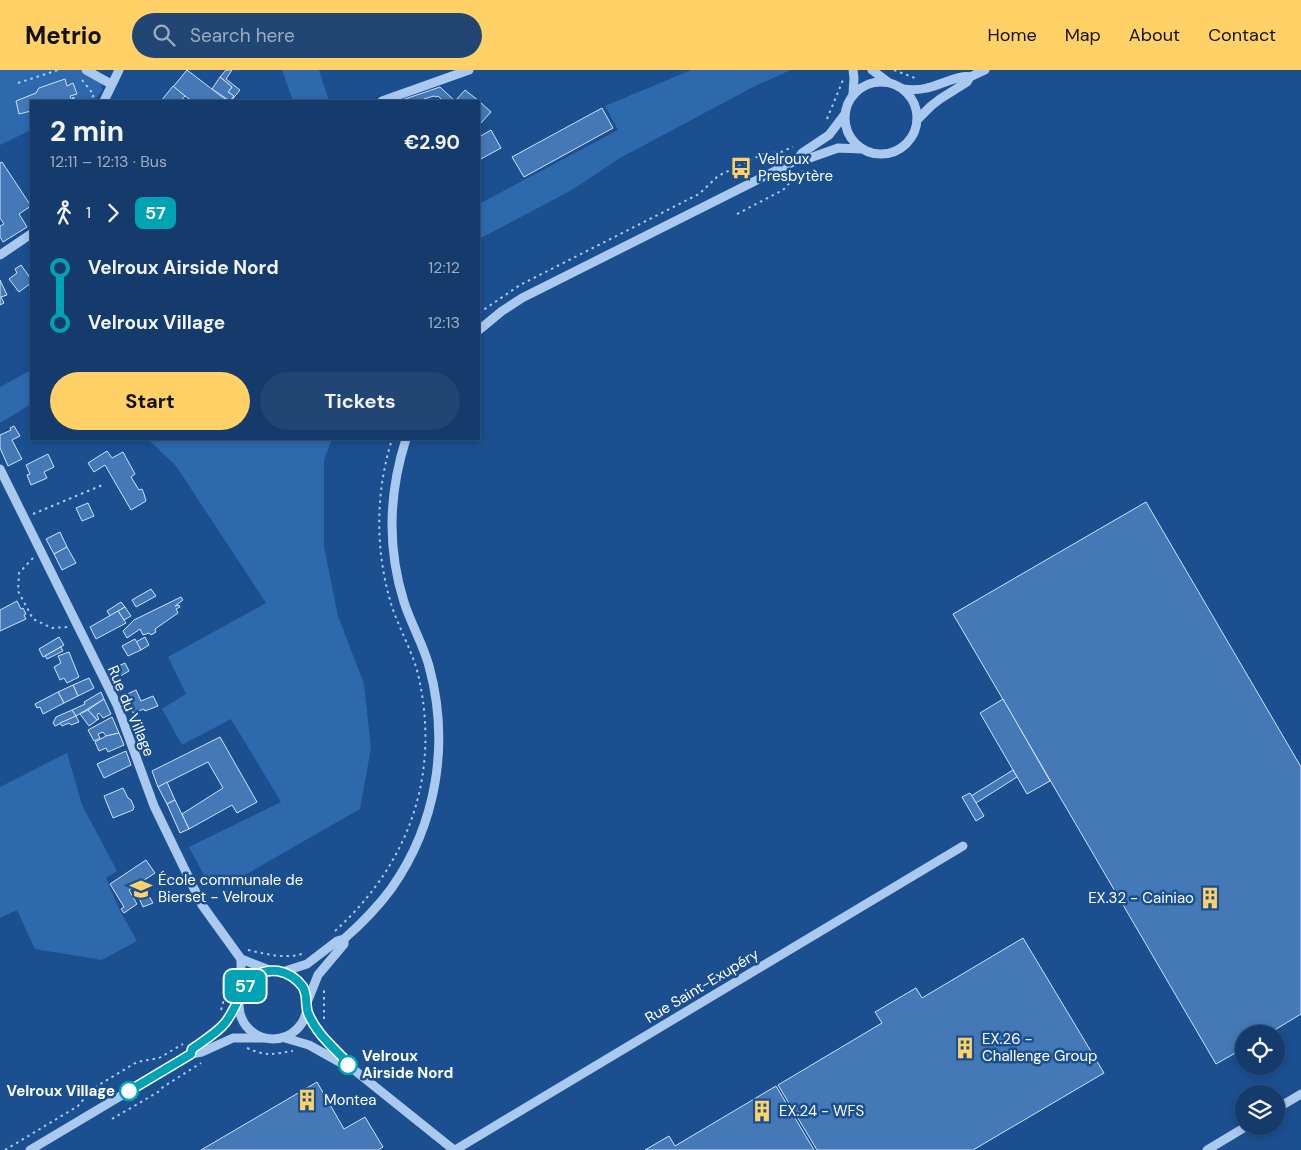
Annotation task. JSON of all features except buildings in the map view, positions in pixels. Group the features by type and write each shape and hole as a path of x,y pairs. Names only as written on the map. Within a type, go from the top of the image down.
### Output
{"street":[{"path":"104,100 119,70"},
{"path":"385,100 469,70"},
{"path":"853,70 853,94"},
{"path":"844,114 848,134 862,149 872,154 896,151 913,136 917,120 914,102 903,89 888,82 872,70"},
{"path":"903,89 922,89 946,83 963,76 970,77 985,70"},
{"path":"83,73 111,84"},
{"path":"917,120 931,106 949,92 967,82 970,77"},
{"path":"797,160 802,153 829,135 844,114 853,94 869,84 888,82"},
{"path":"480,329 495,316 522,298 797,160 807,159 838,148 862,149"},
{"path":"0,255 30,235"},
{"path":"191,1054 192,1049 224,1025 235,1008 245,985 253,977 262,972 302,966 313,960 337,941 344,939 379,905 411,855 424,824 434,792 439,726 435,693 428,664 401,590 392,541 394,489 406,440"},
{"name":"Rue du Village","path":"0,470 117,705 154,806 188,877 202,905 241,959"},
{"name":"Rue Saint-Exupéry","path":"307,1011 318,1032 348,1065 454,1150 963,846"},
{"path":"308,1000 304,990 291,975 241,959 239,1008 241,1018 246,1027 254,1034 270,1040 285,1038 298,1030 304,1021 308,1000 318,975 344,944 344,939"},
{"path":"30,1150 191,1054 202,1052 233,1038 263,1038"},
{"name":"Rue Saint-Exupéry","path":"285,1038 309,1045 348,1065"},
{"path":"1285,1104 1301,1094"},
{"path":"1207,1150 1235,1133"}],"path":[{"path":"18,83 58,70"},
{"path":"894,70 918,79"},
{"path":"83,73 94,94 89,100"},
{"path":"823,126 828,119 843,78"},
{"path":"72,98 76,100"},
{"path":"480,312 520,285 699,194 718,176 765,153 786,150 800,143"},
{"path":"737,214 783,190 798,174 813,167"},
{"path":"333,932 368,898 397,854 415,810 424,774 426,734 422,694 413,659 398,624 388,591 381,554 379,529 380,494 392,440"},
{"path":"24,518 105,484"},
{"path":"40,551 19,574 18,591 33,619 52,628 78,626"},
{"path":"249,950 261,954 279,956 296,955 306,952"},
{"path":"218,1014 231,971"},
{"path":"325,1022 323,1016 323,995 326,985"},
{"path":"5,1150 78,1106 92,1089 137,1062 158,1058 184,1044"},
{"path":"241,1047 258,1053 273,1055 298,1051"},
{"path":"112,1119 206,1060"}],"shaded area":[{"path":"0,70 79,70 101,83 102,91 94,100 30,100 30,130 0,145"},
{"path":"282,70 319,70 329,100 293,100"},
{"path":"691,70 791,70 755,86 620,158 572,190 480,238 480,203 618,130 605,106"},
{"path":"30,371 30,405 0,423 0,387"},
{"path":"149,440 332,440 324,460 324,546 338,616 364,684 371,748 360,809 224,887 207,881 189,847 281,802 231,719 182,745 162,709 186,694 168,657 266,603 176,466"},
{"path":"67,753 82,805 117,871 106,878 119,909 137,941 102,960 35,949 17,910 0,918 0,787"}],"bus line":[{"name":"57","path":"129,1091 191,1054 192,1049 224,1025 235,1008 245,985 262,972 272,970 291,975 298,982 308,1000 307,1011 318,1032 348,1065"}],"place":[{"name":"Velroux Presbytère","path":"741,168"},
{"name":"École communale de Bierset - Velroux","path":"141,889"},
{"name":"EX.32 - Cainiao","path":"1210,898"},
{"name":"EX.26 - Challenge Group","path":"965,1048"},
{"name":"Velroux Airside Nord","path":"348,1065"},
{"name":"Velroux Village","path":"129,1091"},
{"name":"Montea","path":"307,1100"},
{"name":"EX.24 - WFS","path":"762,1111"}]}
